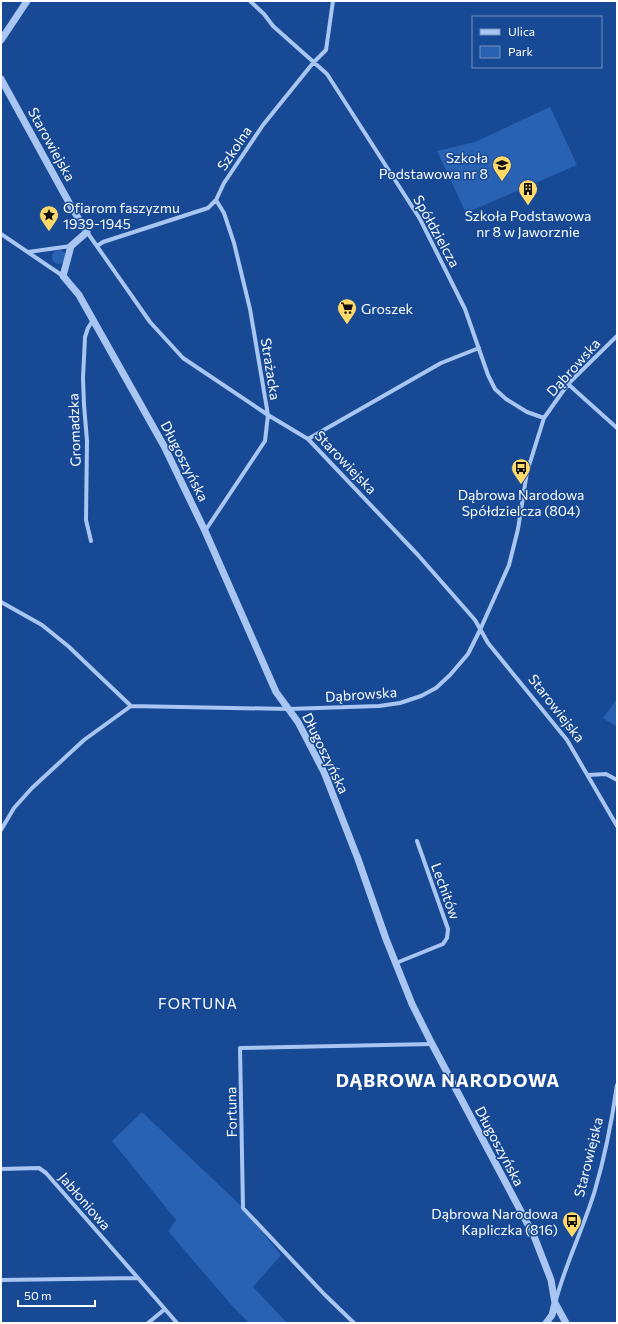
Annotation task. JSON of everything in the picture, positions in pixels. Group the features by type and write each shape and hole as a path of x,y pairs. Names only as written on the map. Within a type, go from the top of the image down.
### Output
{"street":[{"path":"1,40 27,1"},
{"name":"Spółdzielcza","path":"250,1 264,14 273,26 327,74 420,219 464,308 488,375 495,389 506,400 527,412 544,418"},
{"name":"Szkolna","path":"216,200 224,183 263,125 313,63 326,50 332,1"},
{"name":"Starowiejska","path":"1,79 72,208 150,322 183,358 268,415 308,439 418,555 475,620 488,642 568,740 617,826"},
{"path":"97,246 103,242 208,208 216,200"},
{"name":"Strażacka","path":"205,531 265,441 268,415 250,308 234,243 224,213 216,200"},
{"path":"28,252 71,246 87,232"},
{"name":"Długoszyńska","path":"1,234 63,276 79,295 164,446 205,531 276,692 298,722 324,772 358,859 386,939 412,1004 534,1236 551,1280 555,1303 566,1323"},
{"path":"63,276 71,246"},
{"name":"Gromadzka","path":"91,541 86,520 87,441 83,378 85,337 93,320"},
{"name":"Dąbrowska","path":"131,706 288,709 379,706 400,703 421,696 436,688 450,675 468,654 509,565 518,529 527,472 544,418 568,384 617,336"},
{"path":"308,439 442,363 479,348"},
{"path":"568,384 617,428"},
{"path":"1,602 42,625 68,646 131,706 84,740 32,788 14,808 1,830"},
{"path":"588,774 606,774 617,780"},
{"name":"Lechitów","path":"396,963 443,944 448,938 448,929 417,841"},
{"name":"Fortuna","path":"354,1323 325,1295 243,1208 240,1048 432,1044"},
{"name":"Starowiejska","path":"546,1323 552,1315 560,1284 595,1191 614,1110 617,1085"},
{"name":"Jabłoniowa","path":"1,1169 39,1168 46,1173 177,1323"},
{"path":"1,1280 138,1278"},
{"path":"148,1323 165,1309"}],"green space":[{"path":"550,107 577,165 466,213 437,151 475,142"},
{"path":"56,250 62,250 66,254 66,260 62,264 56,264 52,260 52,254"},
{"path":"617,699 617,727 603,718"},
{"path":"142,1112 239,1204 281,1255 253,1287 287,1323 249,1323 233,1307 168,1231 176,1220 112,1141"}],"place":[{"name":"Szkoła Podstawowa nr 8","path":"502,182"},
{"name":"Szkoła Podstawowa nr 8 w Jaworznie","path":"528,206"},
{"name":"Ofiarom faszyzmu 1939-1945","path":"49,232"},
{"name":"Groszek","path":"347,325"},
{"name":"Dąbrowa Narodowa Spółdzielcza (804)","path":"521,485"},
{"name":"Dąbrowa Narodowa Kapliczka (816)","path":"572,1238"}],"district":[{"name":"FORTUNA","path":"198,1003"},
{"name":"DĄBROWA NARODOWA","path":"448,1080"}]}
